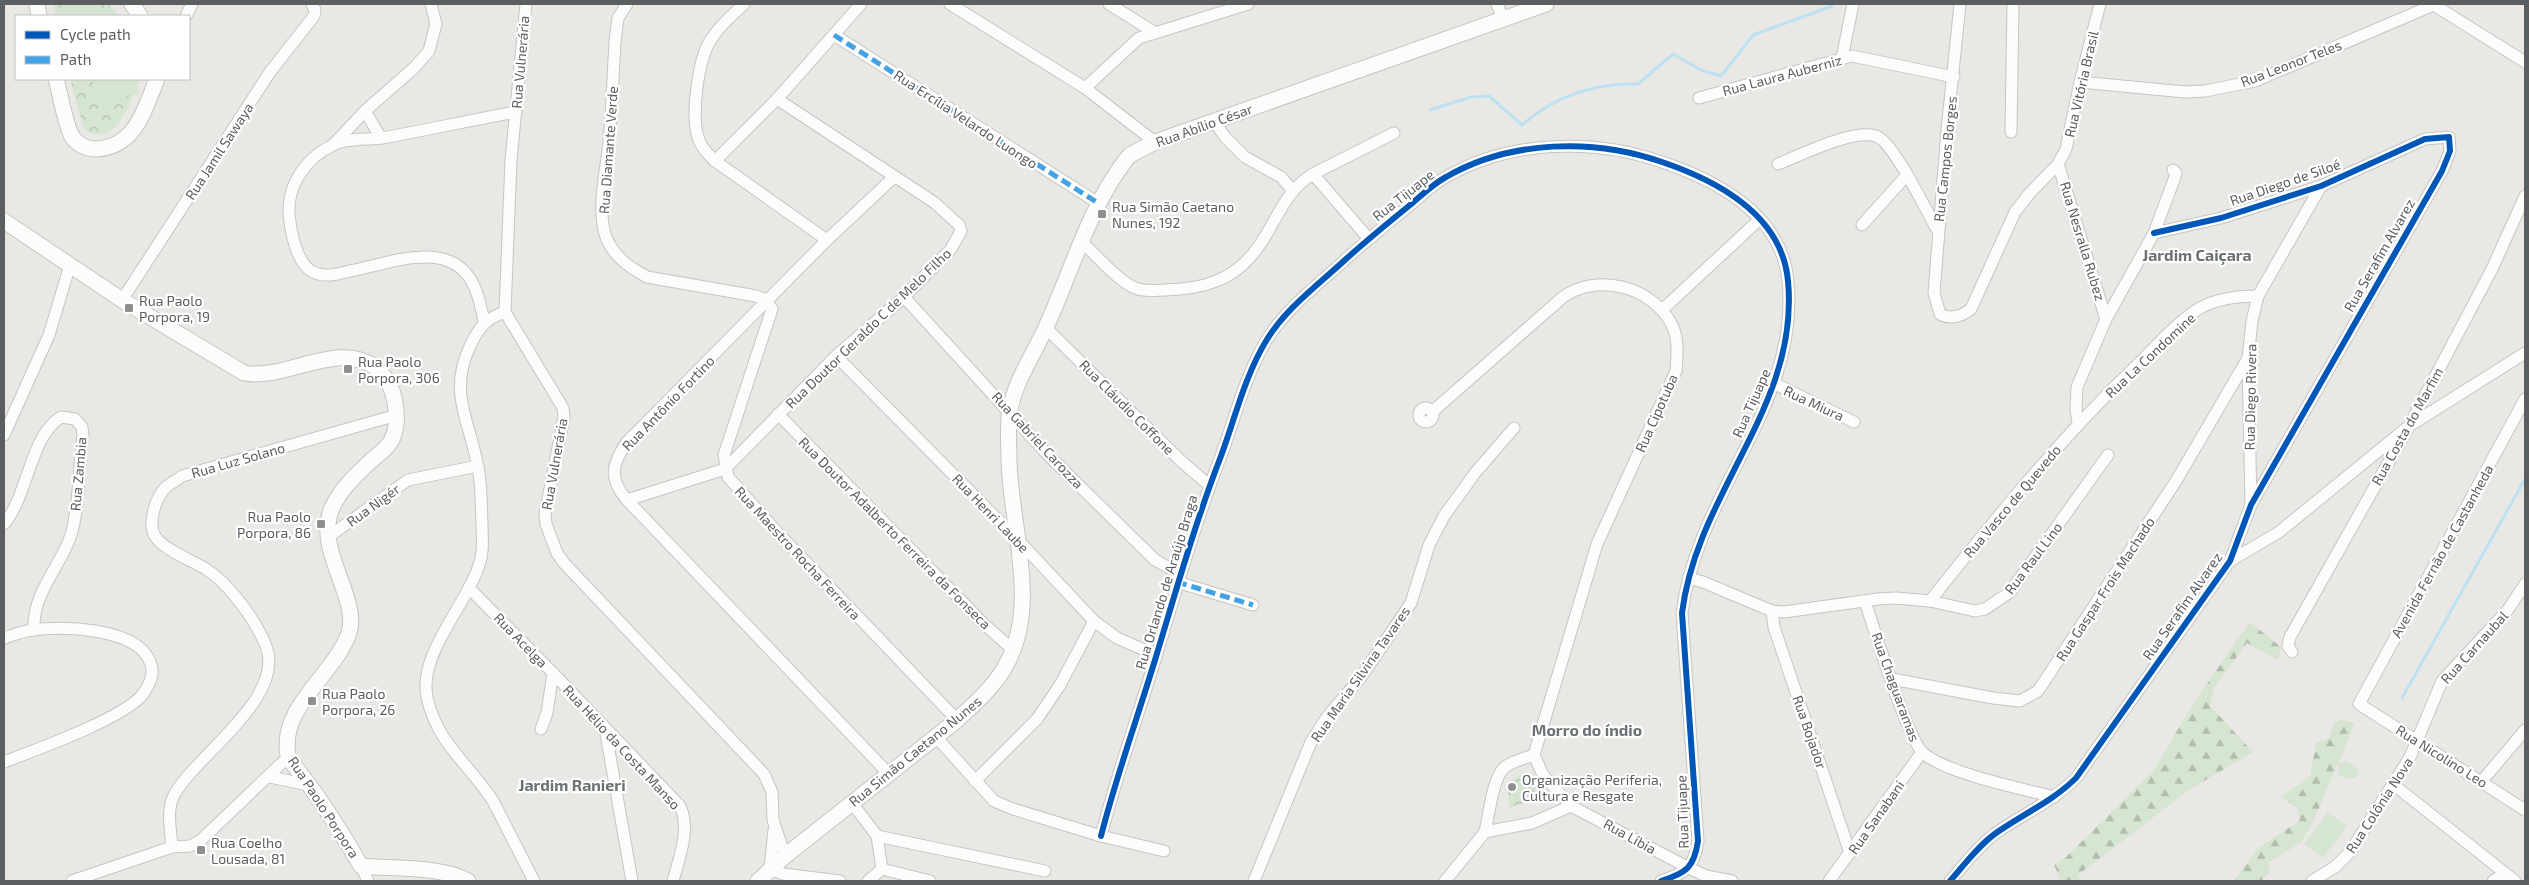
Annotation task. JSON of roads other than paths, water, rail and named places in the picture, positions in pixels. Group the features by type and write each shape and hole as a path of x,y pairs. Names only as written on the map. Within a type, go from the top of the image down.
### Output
{"main road":[{"path":"132,4 139,15"},
{"name":"Rua Abílio César","path":"1010,410 1020,382 1046,328 1098,203 1130,155 1155,142 1546,4"},
{"path":"56,80 72,135 78,144 91,149 117,145 135,130 157,80"},
{"name":"Rua Paolo Porpora","path":"4,221 122,300 244,373 268,374 346,357 364,361 376,367 387,379 394,393 397,415 390,442 347,483 336,500 328,521 328,537 351,624 344,645 295,716 288,742 288,757 328,810 367,872 444,872 458,875 468,881"},
{"name":"Rua Simão Caetano Nunes","path":"758,881 770,868 957,720 996,681 1013,650 1020,623 1018,540 1013,514 1009,468 1010,410"}],"street":[{"name":"Rua Jamil Sawaya","path":"122,300 270,72 309,23 315,10 312,4"},
{"path":"431,4 436,24 429,51 414,68 365,111 334,144 304,167 292,189 289,220 301,260 313,272 328,275 415,258 436,256 448,260 466,273 472,281 484,321"},
{"name":"Rua Vulnerária","path":"526,4 511,160 505,312 563,408 564,417 545,514 546,524 556,553 764,774 772,792 774,826 770,868"},
{"name":"Rua Diamante Verde","path":"627,4 618,18 615,42 602,220 605,235 612,250 631,268 647,277 756,296 767,301"},
{"path":"744,4 711,38 702,59 696,130 704,149 715,161 827,240"},
{"path":"715,161 777,99 861,4"},
{"path":"950,4 1085,88 1155,142"},
{"path":"1109,4 1154,32"},
{"path":"1085,88 1134,41 1154,32 1248,4"},
{"path":"1497,4 1503,19"},
{"path":"1842,58 1853,4"},
{"name":"Rua Campos Borges","path":"1960,4 1938,231 1934,293 1940,314 1958,317 1971,309 2015,212 2029,194 2058,164"},
{"path":"2011,132 2013,4"},
{"name":"Rua Vitória Brasil","path":"2058,164 2066,149 2080,82 2100,4"},
{"path":"2435,4 2525,62"},
{"name":"Rua Leonor Teles","path":"2080,82 2162,92 2185,92 2255,81 2435,4"},
{"name":"Rua Ercília Velardo Luongo","path":"834,35 1098,203"},
{"name":"Rua Laura Auberniz","path":"1699,98 1842,58 1856,56 1954,77"},
{"name":"Rua Doutor Geraldo C de Melo Filho","path":"627,500 724,469 836,356 904,296 952,249 961,231 959,225 935,203 777,99"},
{"path":"365,111 381,138"},
{"path":"334,144 381,138 516,112"},
{"path":"1214,121 1225,137 1245,157 1282,177 1293,191"},
{"path":"1082,243 1133,288 1144,290 1204,287 1240,268 1257,249 1293,191 1313,174 1344,160 1394,133"},
{"path":"1778,164 1837,142 1869,135 1878,137 1886,143 1938,231"},
{"name":"Rua Diego de Siloé","path":"2154,233 2221,218 2321,186 2425,139 2448,136"},
{"name":"Rua Serafim Alvarez","path":"1950,881 1977,850 1995,834 2054,798 2076,778 2096,753 2172,641 2230,561 2251,505 2442,171 2450,151 2448,136"},
{"name":"Rua Tijuape","path":"1266,340 1287,314 1369,238 1437,182 1450,174 1500,156 1560,146 1604,147 1648,157 1685,169 1731,194 1760,219 1782,252 1788,278 1790,323 1784,356 1775,384 1709,519 1688,578 1682,613 1698,840 1696,855 1689,868 1661,881"},
{"name":"Rua Nesralla Rubez","path":"2058,164 2106,319"},
{"path":"2078,423 2076,410 2077,387 2106,319 2154,233 2175,177 2176,173 2173,170"},
{"path":"1313,174 1369,238"},
{"path":"1862,225 1907,176"},
{"name":"Rua Antônio Fortino","path":"888,773 627,500 619,491 613,469 616,457 627,442 827,240 894,177"},
{"name":"Rua Diego Rivera","path":"2251,505 2248,358 2258,296 2321,186"},
{"name":"Rua Costa do Marfim","path":"2292,652 2288,646 2290,637 2409,426 2492,269 2525,196"},
{"path":"1662,310 1760,219"},
{"path":"4,435 49,335 70,265"},
{"name":"Rua Cipotuba","path":"1432,412 1571,291 1600,284 1616,285 1636,292 1662,310 1672,326 1677,353 1676,371 1594,552 1534,755"},
{"name":"Rua Gabriel Carozza","path":"904,296 1010,410 1048,454 1155,560 1178,578 1254,605"},
{"name":"Rua La Condomine","path":"2078,423 2170,332 2199,308 2233,297 2258,296"},
{"path":"724,469 724,455 733,424 768,325 772,309 767,301"},
{"path":"505,312 484,321 471,344 460,377 460,397 478,466 482,543 480,561 470,588 434,655 427,676 427,697 437,727 454,755 486,789 534,881"},
{"name":"Rua Cláudio Coffone","path":"1046,328 1182,462 1209,485"},
{"name":"Rua Orlando de Araújo Braga","path":"1101,836 1178,578 1209,485 1251,371 1266,340"},
{"path":"2230,561 2279,532 2409,426 2525,353"},
{"name":"Rua Henri Laube","path":"836,356 1018,540 1094,621 1118,638 1156,655"},
{"name":"Rua Gaspar Frois Machado","path":"1892,679 1993,698 2020,701 2038,691 2176,481 2248,358"},
{"name":"Rua Miura","path":"1775,384 1854,422"},
{"name":"Avenida Fernão de Castanheda","path":"2359,703 2525,399"},
{"name":"Rua Doutor Adalberto Ferreira da Fonseca","path":"778,414 984,624 1013,650"},
{"name":"Rua Luz Solano","path":"172,847 170,814 174,795 236,726 252,703 268,671 269,659 266,646 255,626 240,603 224,584 208,570 163,544 155,536 152,521 157,500 165,488 182,476 397,415"},
{"name":"Rua Zambia","path":"4,524 19,501 31,464 50,427 61,417 75,419 82,427 83,436 74,520 67,546 36,604 34,630"},
{"name":"Rua Vasco de Quevedo","path":"1930,601 2078,423"},
{"name":"Rua Maria Silvina Tavares","path":"1254,881 1311,742 1331,712 1361,677 1411,603 1429,545 1444,516 1475,473 1514,428"},
{"name":"Rua Raul Lino","path":"1930,601 1975,611 1990,606 2010,592 2108,455"},
{"name":"Rua Nigér","path":"328,537 408,480 478,466"},
{"name":"Rua Maestro Rocha Ferreira","path":"724,469 732,483 752,505 957,720"},
{"path":"1688,578 1703,582 1772,611 1784,612 1896,598 1930,601"},
{"name":"Rua Carnaubal","path":"2417,742 2442,681 2507,611 2525,584"},
{"name":"Rua Acelga","path":"470,588 553,674 547,713 541,729"},
{"name":"Rua Chaguaramas","path":"1865,601 1913,738 1922,752 1950,768 2054,798"},
{"name":"Rua Bojador","path":"1772,611 1774,627 1850,853"},
{"path":"975,781 1040,715 1060,685 1094,621"},
{"path":"4,638 34,630 85,630 120,637 136,643 150,660 153,672 152,680 136,702 120,713 4,762"},
{"name":"Rua Hélio da Costa Manso","path":"553,674 664,788 684,815 685,826 673,881"},
{"name":"Rua Nicolino Leo","path":"2359,703 2525,810"},
{"path":"605,728 632,881"},
{"path":"2482,781 2525,730"},
{"path":"936,737 994,801 1101,836 1164,851"},
{"name":"Rua Colônia Nova","path":"2312,881 2336,867 2350,852 2394,785 2417,742"},
{"name":"Rua Sanabani","path":"1829,881 1922,752"},
{"path":"1445,881 1485,832 1494,790 1501,772 1507,766 1534,755 1543,775 1571,806 1532,823 1514,828 1485,832"},
{"path":"72,881 172,847 190,846 200,841 270,777 288,757"},
{"path":"270,777 310,785"},
{"path":"2394,785 2515,881"},
{"path":"852,803 877,836 882,869"},
{"name":"Rua Líbia","path":"1571,806 1689,868"},
{"name":"Rua Vulnerária","path":"774,826 785,856"},
{"path":"877,836 1045,871"},
{"path":"770,868 783,874 840,881"},
{"path":"1689,868 1706,876 1732,881"},
{"path":"868,881 882,869"},
{"path":"882,869 930,881"},
{"path":"2493,881 2505,873"}],"waterway":[{"path":"1430,110 1471,97 1489,96 1522,125 1548,106 1576,93 1606,86 1638,84 1673,54 1701,70 1721,76 1753,35 1832,6 1832,4"},
{"path":"2402,698 2525,479"}],"place":[{"name":"Rua Simão Caetano Nunes, 192","path":"1102,214"},
{"name":"Rua Paolo Porpora, 19","path":"129,308"},
{"name":"Rua Paolo Porpora, 306","path":"348,369"},
{"name":"Rua Paolo Porpora, 86","path":"321,524"},
{"name":"Rua Paolo Porpora, 26","path":"312,701"},
{"name":"Organização Periferia, Cultura e Resgate","path":"1512,787"},
{"name":"Rua Coelho Lousada, 81","path":"201,850"}],"district":[{"name":"Jardim Caiçara","path":"2197,254"},
{"name":"Morro do índio","path":"1587,729"},
{"name":"Jardim Ranieri","path":"572,784"}]}
